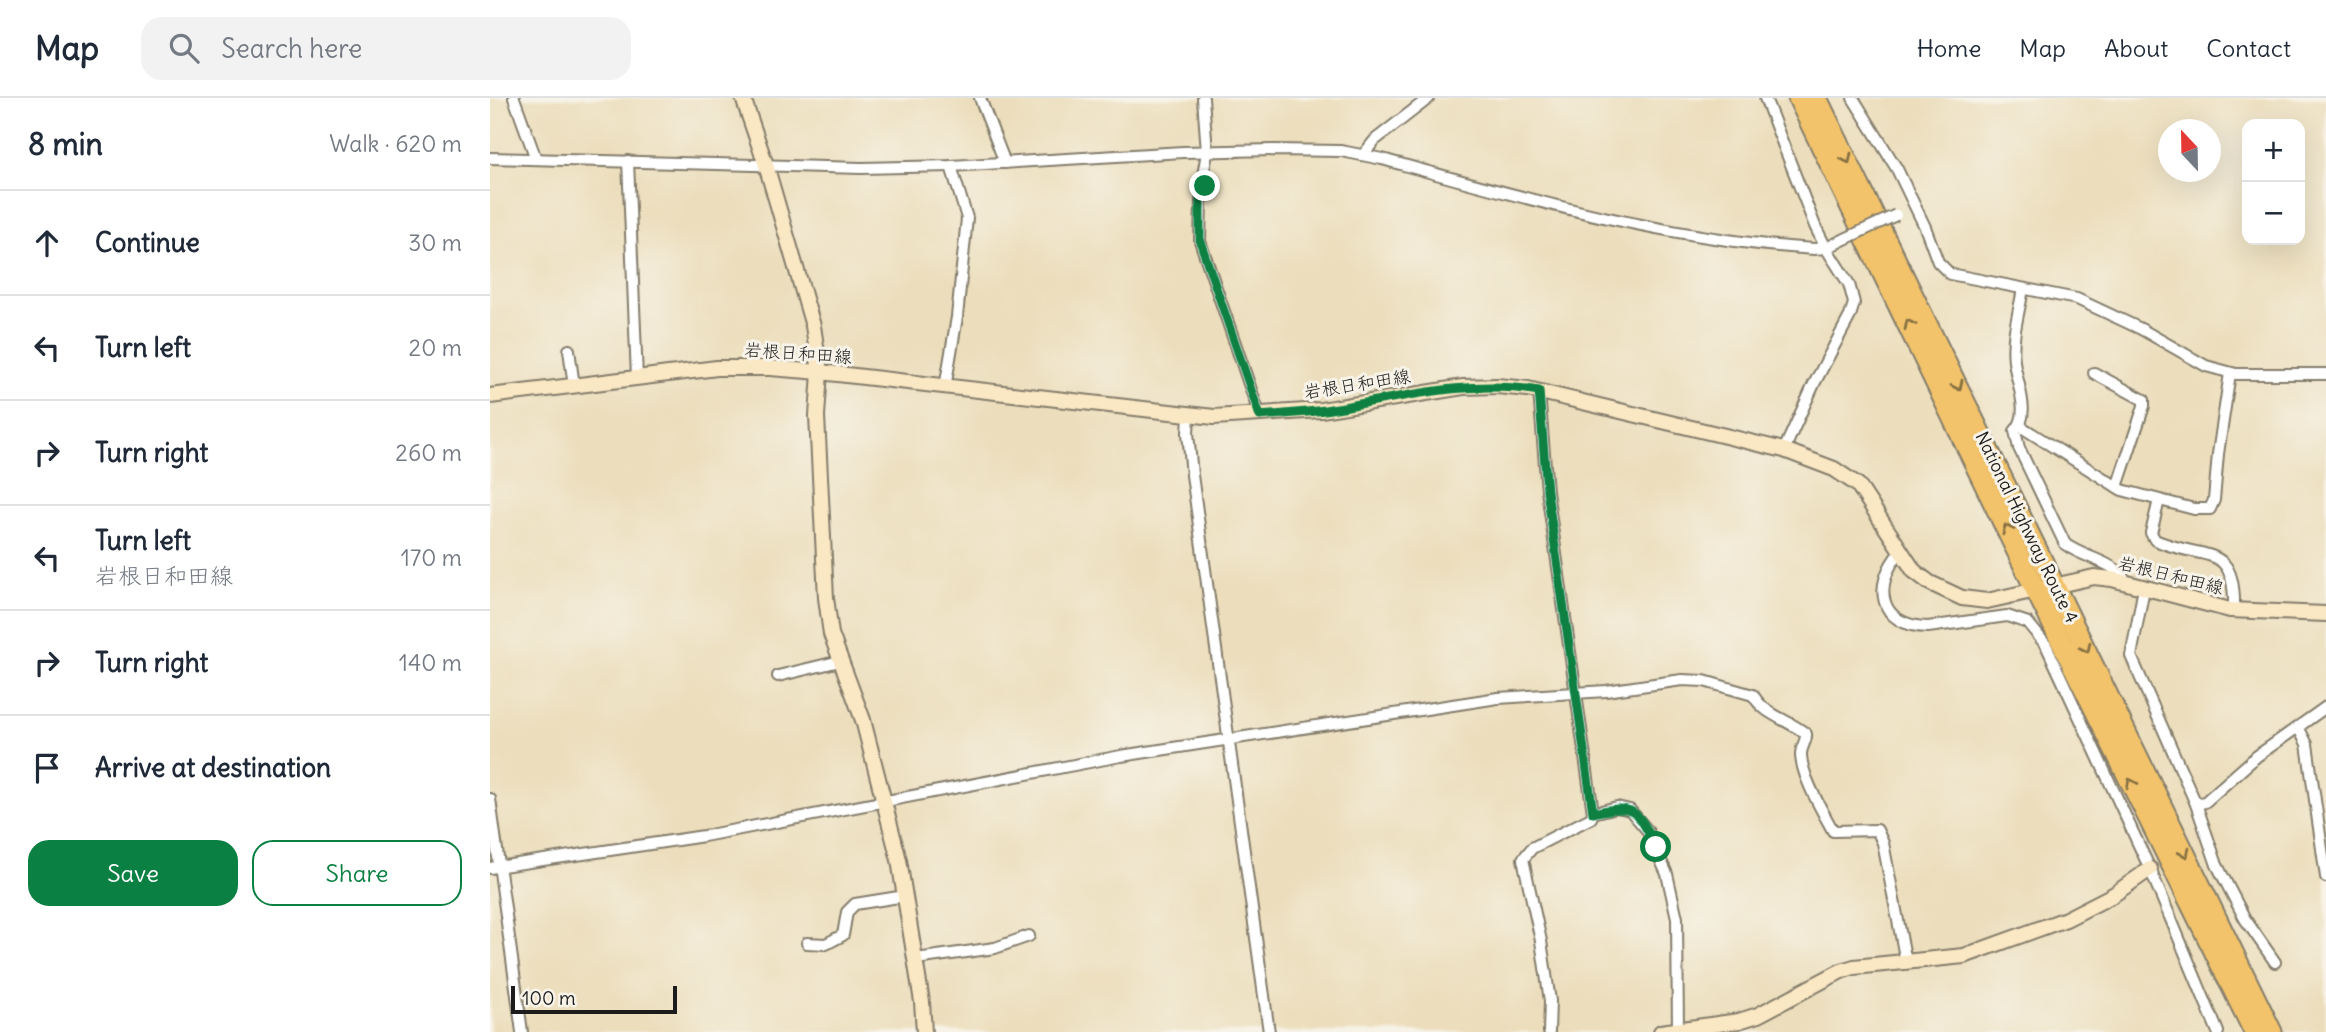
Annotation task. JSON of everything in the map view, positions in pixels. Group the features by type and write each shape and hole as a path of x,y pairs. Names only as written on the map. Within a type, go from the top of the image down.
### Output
{"highway":[{"name":"National Highway Route 4","path":"1798,98 2036,591 2215,954 2250,1015"},
{"name":"National Highway Route 4","path":"1817,98 2057,586 2235,957 2250,1015"},
{"path":"2250,1015 2254,1032"},
{"path":"2250,1015 2272,1032"},
{"path":"2250,1015 2284,1032"}],"main road":[{"path":"743,98 808,304 820,372 817,416 831,634 863,720 884,802 916,959 923,1032"},
{"name":"岩根日和田線","path":"490,396 717,368 748,367 820,372 1214,417 1321,411 1406,395 1497,386 1539,391 1784,450 1834,469 1857,485 1914,571 1930,583 1962,598 1987,601 2094,577 2234,610 2326,614"},
{"path":"1661,1032 1739,1021 1758,1015 1841,971 1871,964 1964,956 2066,919 2113,895 2150,869"}],"street":[{"path":"514,98 536,159"},
{"path":"979,98 1005,163"},
{"path":"1203,98 1207,152 1205,186 1200,201 1200,241 1260,416"},
{"path":"1363,155 1375,141 1429,98"},
{"path":"1765,98 1826,248 1849,285 1854,303 1784,450"},
{"path":"1853,98 1897,169 1942,268 1950,274 2077,299 2141,329 2206,366 2230,373 2326,374"},
{"path":"490,158 861,168 951,166 1207,152 1321,150 1363,155 1644,226 1744,243 1826,248 1916,206"},
{"path":"628,161 637,378"},
{"path":"945,388 957,317 967,218 951,166"},
{"path":"2023,289 2013,360 2024,416 2015,431 2019,448 2065,544 2076,552 2122,573 2127,583"},
{"path":"569,350 574,386"},
{"path":"2094,373 2144,400 2117,487"},
{"path":"2020,426 2117,487 2194,509 2210,509 2214,505 2218,454 2230,373"},
{"path":"1539,391 1547,491 1593,813 1591,818 1532,848 1523,859 1545,968 1550,1002 1549,1032"},
{"path":"1189,415 1192,475 1269,1032"},
{"path":"2159,500 2151,533 2155,540 2221,560 2230,569 2235,584 2234,610"},
{"path":"1900,552 1885,573 1882,593 1890,614 1901,622 1916,627 1928,627 2007,616 2033,628 2046,645 2150,869 2218,1032"},
{"path":"2144,587 2131,656 2196,804 2217,865 2245,919 2275,962"},
{"path":"778,676 840,661"},
{"path":"495,867 704,836 1074,764 1228,738 1498,698 1606,691 1682,680 1704,681 1753,695 1760,708 1797,726 1806,734 1801,756 1811,790 1833,831 1877,830 1906,962"},
{"path":"2196,804 2205,802 2257,756 2326,707"},
{"path":"2311,719 2326,721"},
{"path":"2298,727 2307,744 2326,877"},
{"path":"490,799 495,867 522,1032"},
{"path":"1593,813 1617,807 1630,810 1647,830 1667,874 1677,918 1678,1030"},
{"path":"807,943 826,944 843,935 847,912 855,904 905,896"},
{"path":"916,959 995,948 1029,936"}],"route":[{"path":"1205,186 1200,201 1200,241 1260,416 1321,411 1463,387 1497,386 1539,391 1547,491 1593,813 1617,807 1630,810 1647,830 1656,847"}]}
